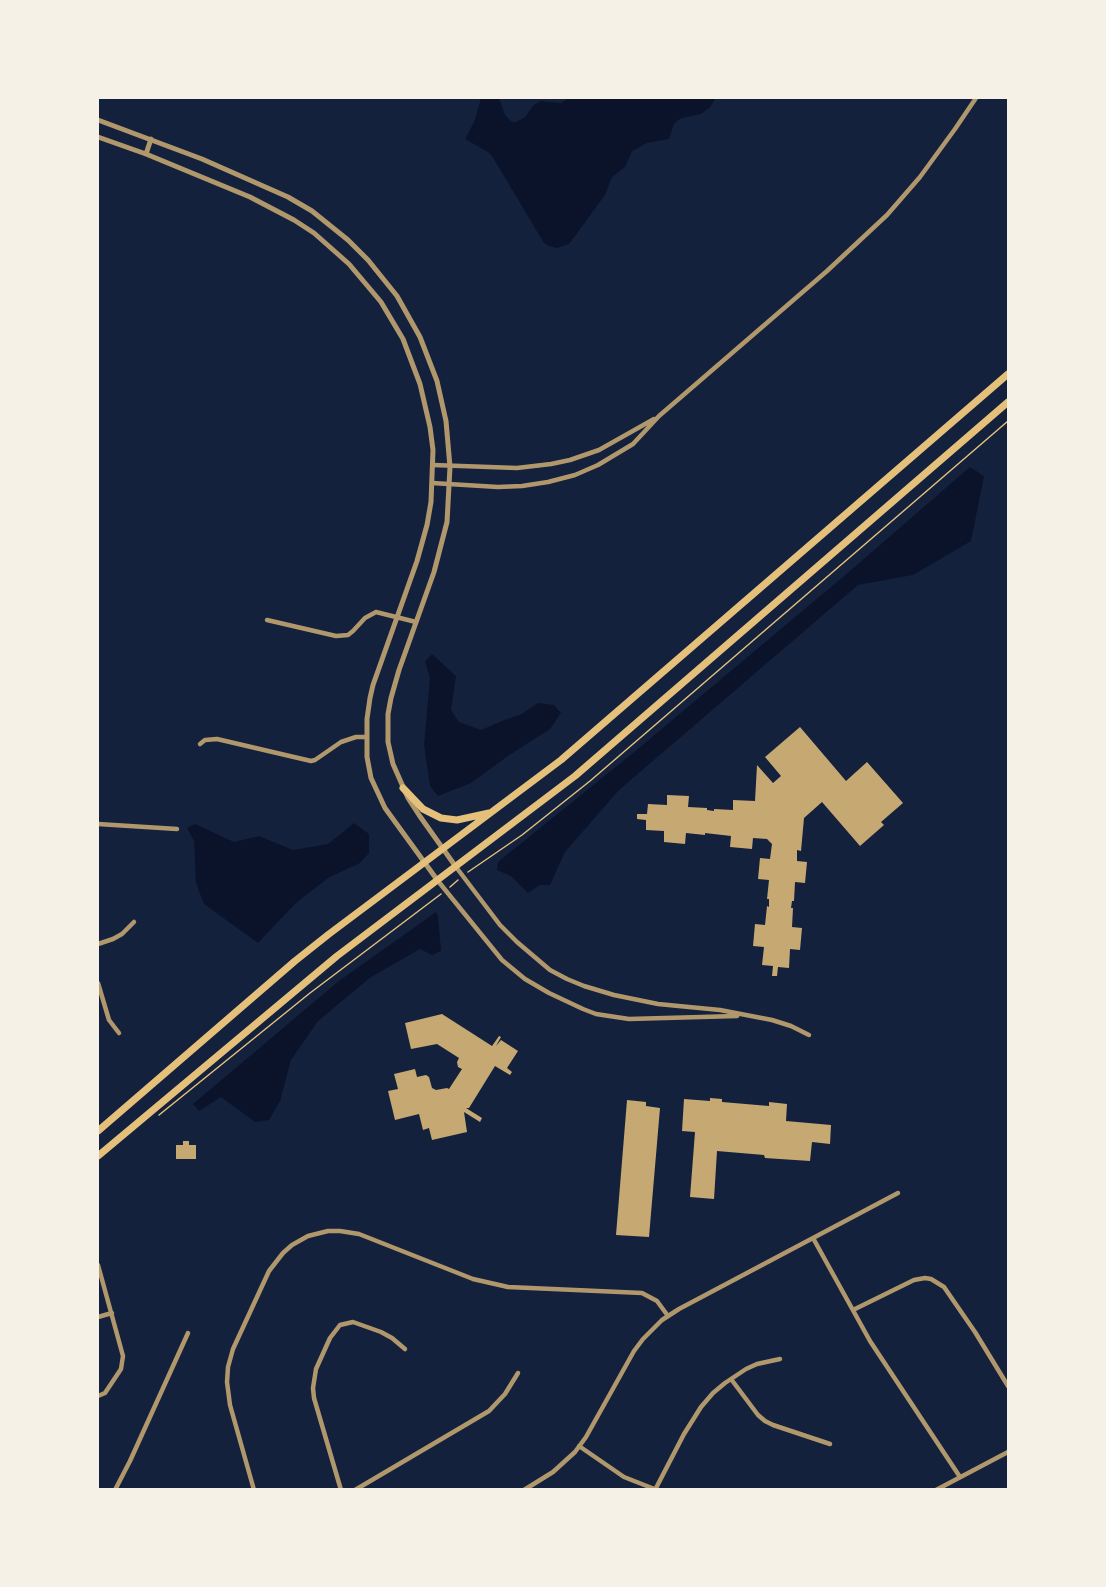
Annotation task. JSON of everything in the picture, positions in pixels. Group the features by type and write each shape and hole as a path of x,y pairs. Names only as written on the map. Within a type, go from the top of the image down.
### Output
{"main road":[{"path":"98,1131 295,961 561,760 1008,374"},
{"path":"98,1156 307,981 575,776 1008,402"},
{"path":"403,788 423,809 441,818 456,820 491,813"}],"street":[{"path":"432,483 498,487 548,482 575,475 598,465 633,444 659,416 827,271 887,215 928,167 976,98"},
{"path":"98,120 202,159 288,197 312,211 331,225 368,260 397,296 420,337 442,399 446,420 450,467 447,522 434,572 391,698 387,726 389,752 403,788 419,815 500,925 550,970 584,986 614,996 658,1004 720,1010 781,1023 808,1035"},
{"path":"98,137 146,154 250,197 314,233 349,264 364,281 393,320 411,358 426,405 430,427 432,483 427,525 416,567 373,685 366,736 367,758 377,793 385,808 424,862 502,960 525,979 583,1009 596,1014 629,1019 748,1017"},
{"path":"146,154 151,139"},
{"path":"433,465 517,468 570,460 611,445 659,416"},
{"path":"267,620 336,636 353,631 365,618 374,613 416,622"},
{"path":"200,744 206,740 217,739 311,761 341,742 366,736"},
{"path":"98,824 177,829"},
{"path":"98,944 122,934 134,922"},
{"path":"98,983 109,1020 119,1034"},
{"path":"524,1490 564,1463 579,1446 634,1351 651,1330 668,1316 898,1193"},
{"path":"254,1490 230,1405 228,1367 233,1349 269,1271 283,1253 308,1236 328,1231 359,1234 473,1279 508,1287 642,1293 657,1301 668,1316"},
{"path":"813,1238 888,1369 960,1477"},
{"path":"98,1265 123,1350 121,1369 105,1393 98,1396"},
{"path":"853,1310 914,1280 931,1279 944,1287 1008,1386"},
{"path":"98,1317 112,1313"},
{"path":"341,1490 313,1388 316,1369 330,1338 340,1325 360,1323 392,1338 405,1349"},
{"path":"115,1490 188,1332"},
{"path":"579,1446 624,1478 656,1489 684,1434 713,1393 746,1369 780,1359"},
{"path":"355,1490 489,1411 505,1394 518,1373"},
{"path":"730,1379 765,1421 830,1444"},
{"path":"936,1490 1008,1452"}],"water":[{"path":"481,98 499,98 505,115 512,122 516,122 525,117 540,101 561,103 569,98 716,98 701,114 677,121 669,139 647,143 632,151 625,167 612,177 605,195 569,244 557,248 544,243 492,156 465,139 475,120"},
{"path":"970,467 984,476 971,541 913,575 858,585 619,790 565,852 550,885 540,885 528,893 511,876 497,870 498,862 633,753"},
{"path":"432,654 456,676 451,710 459,722 481,730 520,715 538,703 554,705 561,713 550,729 471,783 438,796 430,786 424,745 430,678 425,661"},
{"path":"354,823 369,834 369,853 360,863 328,878 295,904 258,943 204,904 196,883 194,841 187,828 195,824 234,842 259,836 293,850 328,844"},
{"path":"436,912 441,951 432,955 420,949 371,977 318,1021 291,1060 280,1101 269,1120 255,1122 221,1097 199,1111 193,1104 339,981"}],"building":[{"path":"800,727 846,781 867,762 903,803 881,822 884,825 860,846 822,802 804,818 801,851 797,850 797,861 807,862 805,883 795,882 794,901 792,901 791,908 793,908 792,927 802,928 800,950 790,949 789,968 778,967 777,976 772,976 773,966 762,965 764,947 753,946 755,924 765,925 767,906 769,907 769,899 767,899 769,880 758,879 760,858 770,859 772,844 767,839 753,838 752,849 730,847 731,836 705,833 705,835 686,833 685,844 664,842 664,831 646,830 646,820 637,819 637,814 647,814 648,804 667,805 667,795 689,796 688,807 707,808 707,810 714,811 714,809 733,810 733,800 755,801 757,765 773,783 781,776 765,757"},
{"path":"442,1014 492,1046 499,1036 501,1037 496,1046 501,1040 518,1051 507,1068 512,1072 510,1075 495,1066 469,1108 466,1108 482,1118 480,1122 464,1112 467,1132 432,1140 429,1128 423,1130 419,1114 395,1120 388,1091 398,1089 394,1074 415,1069 417,1077 426,1075 429,1077 432,1088 449,1089 462,1069 458,1067 459,1058 437,1044 411,1049 405,1023"},
{"path":"710,1098 722,1099 722,1102 769,1106 769,1102 787,1104 786,1121 831,1125 830,1144 812,1142 810,1161 765,1158 764,1155 717,1151 714,1199 690,1197 695,1132 682,1131 684,1099 710,1101"},
{"path":"627,1100 646,1102 646,1106 660,1108 649,1237 616,1235"},
{"path":"183,1141 189,1141 189,1145 196,1145 196,1159 176,1159 176,1145 183,1145"}]}
